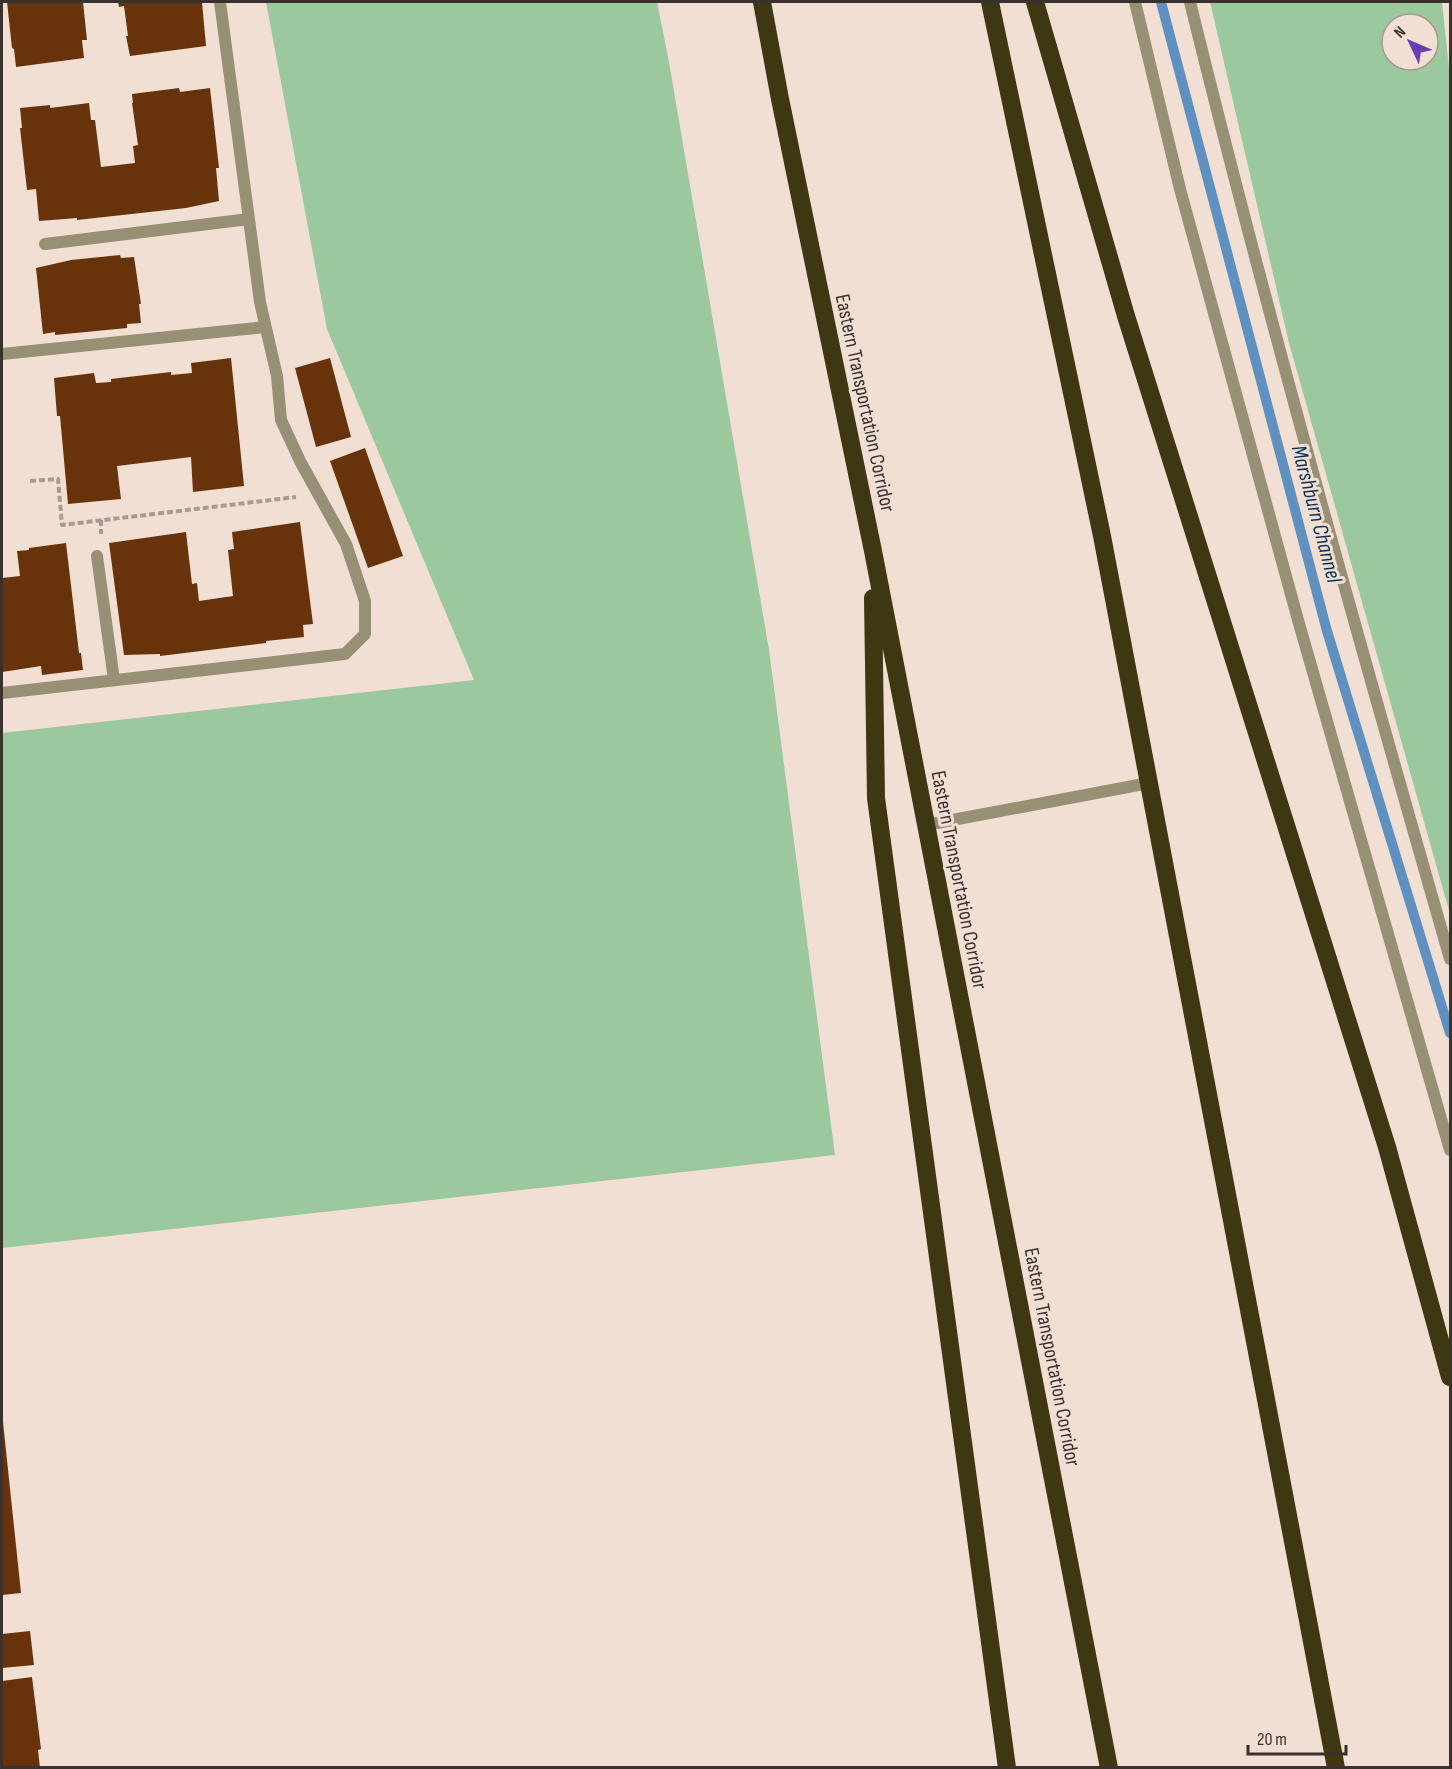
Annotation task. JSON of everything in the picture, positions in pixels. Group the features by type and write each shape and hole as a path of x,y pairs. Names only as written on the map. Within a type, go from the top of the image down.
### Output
{"highway":[{"name":"Eastern Transportation Corridor","path":"762,2 782,111 873,551 1109,1767"},
{"path":"990,2 1102,536 1336,1767"},
{"path":"1035,2 1126,316 1387,1147 1450,1377"},
{"path":"873,551 876,798 1006,1767"}],"lane":[{"path":"2,693 345,654 365,634 364,601 346,544 301,463 281,420 277,376 260,302 220,2"},
{"path":"1135,2 1180,189 1294,609 1450,1150"},
{"path":"1190,2 1236,190 1315,485 1450,959"},
{"path":"45,244 249,219"},
{"path":"2,354 265,327"},
{"path":"97,556 114,680"},
{"path":"926,825 1149,783"}],"path":[{"path":"30,481 58,479 62,525 318,494"}],"green space":[{"path":"266,2 657,2 769,650 835,1155 2,1248 2,733 474,680 327,329"},
{"path":"1210,2 1442,2 1450,78 1450,914 1289,343"}],"building":[{"path":"7,2 83,2 87,40 82,40 84,58 16,67"},
{"path":"118,2 202,2 206,46 130,56 124,6 119,7"},
{"path":"179,88 180,92 210,88 219,168 216,168 219,201 186,208 77,220 77,218 39,221 36,189 27,190 20,108 50,105 50,108 89,103 91,120 95,120 101,167 135,163 133,146 138,145 132,94"},
{"path":"120,255 121,258 134,257 141,304 139,304 141,323 127,324 127,328 55,335 55,332 43,334 36,268 71,260"},
{"path":"231,358 244,486 193,492 191,457 117,466 121,499 68,504 54,378 94,373 96,383 171,372 171,375 192,373 191,363"},
{"path":"330,358 351,437 316,447 295,368"},
{"path":"365,448 403,556 368,568 330,461"},
{"path":"300,522 313,624 303,625 304,637 160,656 160,654 124,655 109,543 186,532 192,584 197,583 199,601 233,596 228,550 234,549 232,532"},
{"path":"66,543 83,670 42,675 41,666 2,672 2,578 20,576 17,551"},
{"path":"2,1422 21,1593 2,1595"},
{"path":"30,1631 34,1665 2,1668 2,1634"},
{"path":"32,1677 41,1749 38,1750 40,1768 2,1768 2,1681"}],"waterway":[{"name":"Marshburn Channel","path":"1161,2 1327,631 1450,1033"}]}
